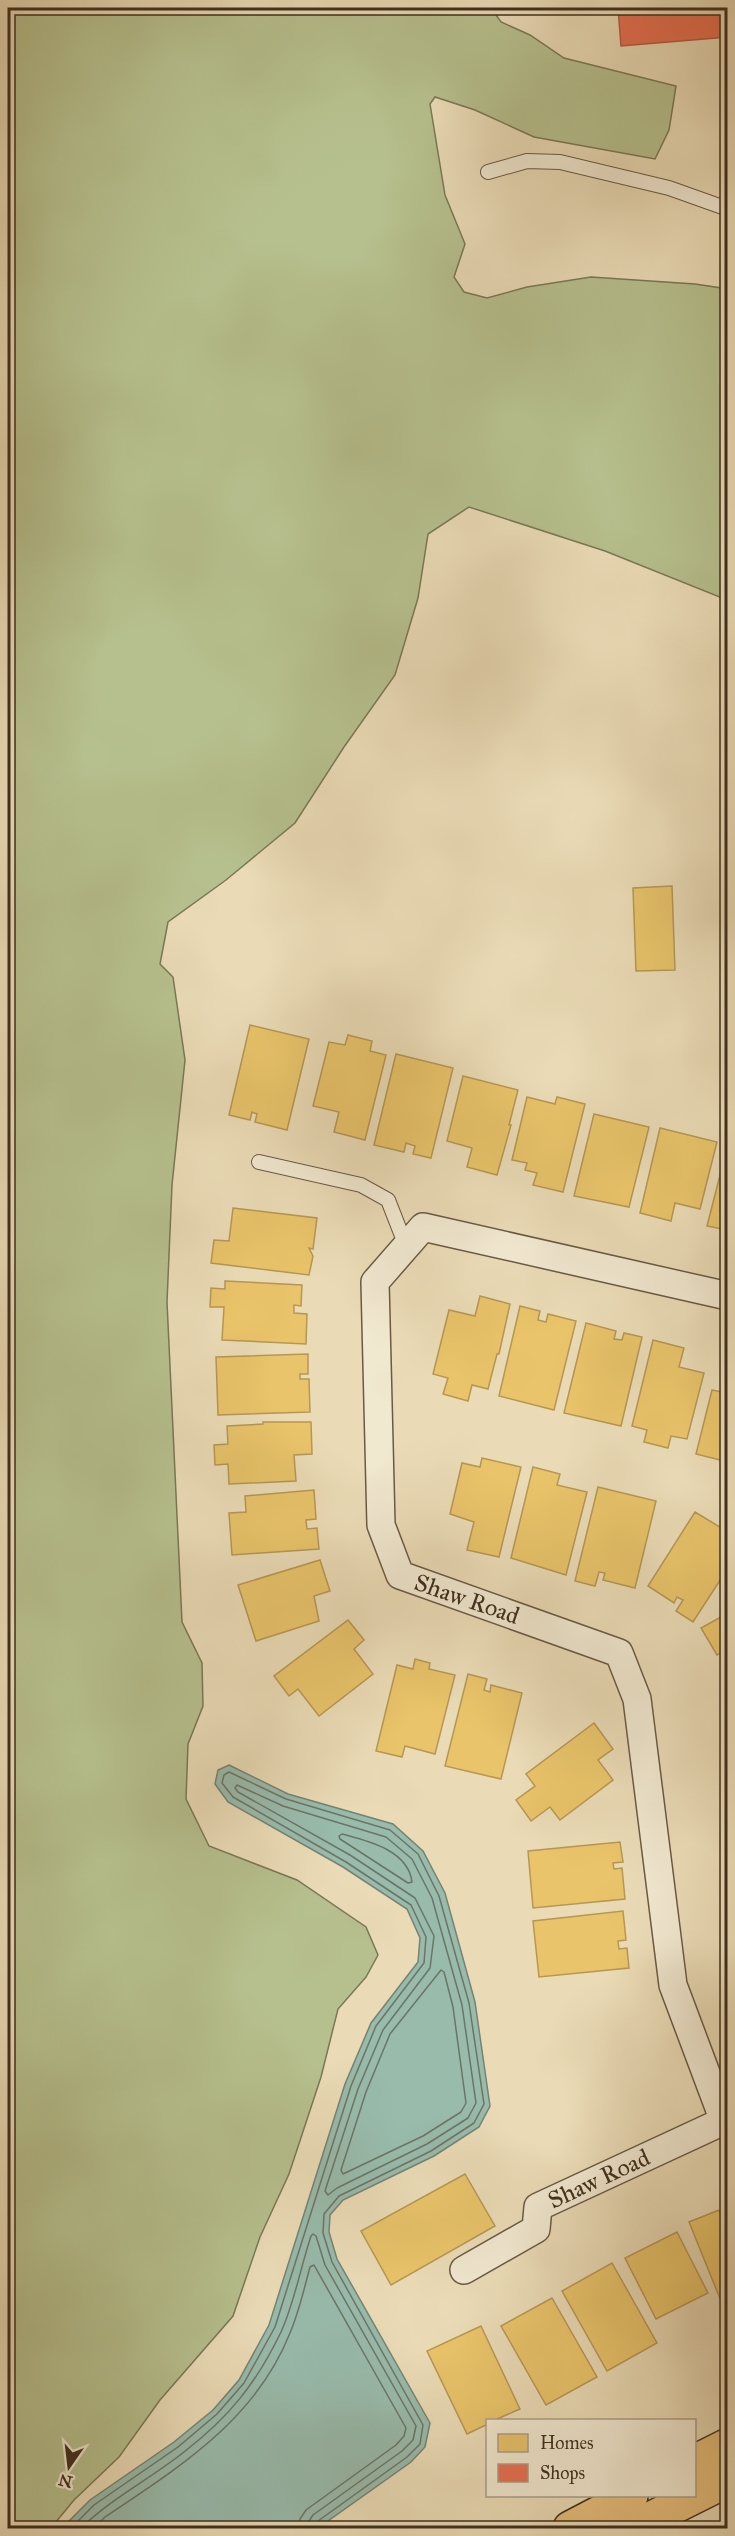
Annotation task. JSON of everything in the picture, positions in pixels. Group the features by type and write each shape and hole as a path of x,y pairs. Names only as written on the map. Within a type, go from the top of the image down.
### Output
{"highway":[{"path":"696,2461 728,2445"},
{"path":"696,2496 728,2480"},
{"path":"570,2529 628,2497"},
{"path":"632,2529 695,2497"}],"street":[{"name":"Shaw Road","path":"464,2270 536,2229 538,2207 726,2120 673,1985 637,1699 619,1653 400,1575 381,1525 375,1282 423,1227 728,1296"}],"lane":[{"path":"488,172 527,161 560,162 669,188 728,209"},
{"path":"259,1162 361,1185 388,1200 406,1246"}],"green space":[{"path":"8,8 491,8 501,22 530,35 564,58 676,86 669,130 655,159 534,137 475,110 435,97 430,104 445,195 465,244 454,277 464,292 487,298 527,287 591,277 695,284 728,289 727,600 605,551 469,507 428,534 418,598 395,675 344,747 295,823 226,880 168,922 160,964 173,977 185,1060 172,1185 167,1302 182,1622 202,1663 203,1706 188,1744 186,1799 209,1846 297,1880 366,1927 378,1955 366,1977 338,2009 321,2077 289,2174 260,2237 233,2316 160,2400 119,2457 74,2500 51,2528 8,2528"}],"water":[{"path":"229,1765 288,1794 393,1824 423,1851 445,1893 475,2002 490,2106 479,2127 434,2156 343,2200 330,2215 329,2232 337,2259 430,2423 425,2447 411,2462 318,2528 62,2528 90,2500 174,2442 213,2410 239,2380 269,2325 345,2084 371,2023 418,1962 420,1938 407,1909 343,1867 228,1802 215,1784 218,1770"}],"building: Homes":[{"path":"672,886 675,970 636,971 633,888"},
{"path":"250,1025 309,1039 287,1130 255,1122 257,1114 252,1112 250,1120 229,1115"},
{"path":"348,1035 372,1041 370,1051 386,1055 365,1140 334,1132 339,1112 313,1106 329,1042 345,1045"},
{"path":"396,1054 453,1068 431,1158 413,1154 415,1146 406,1143 404,1152 374,1145"},
{"path":"463,1076 518,1090 497,1175 467,1167 472,1148 447,1141"},
{"path":"527,1097 555,1104 557,1097 585,1104 563,1192 533,1185 537,1173 525,1170 527,1163 512,1160"},
{"path":"594,1114 649,1127 629,1207 574,1196"},
{"path":"660,1128 717,1142 700,1209 675,1203 671,1221 640,1213"},
{"path":"728,1144 728,1235 721,1233 722,1229 707,1226"},
{"path":"233,1208 317,1218 313,1249 309,1248 313,1256 309,1275 211,1263 214,1240 229,1241"},
{"path":"225,1281 302,1285 301,1306 294,1305 294,1313 307,1314 306,1344 222,1340 224,1307 210,1307 211,1288 225,1289"},
{"path":"480,1296 510,1304 499,1354 497,1354 488,1389 472,1385 468,1401 443,1394 448,1378 433,1374 449,1310 475,1316"},
{"path":"520,1306 540,1311 538,1320 546,1322 548,1314 576,1321 554,1410 499,1396"},
{"path":"586,1323 616,1331 614,1339 622,1340 624,1333 642,1337 621,1426 564,1413"},
{"path":"653,1340 684,1348 679,1367 704,1373 687,1439 671,1436 668,1448 644,1442 647,1430 632,1426"},
{"path":"308,1354 308,1374 300,1374 300,1379 309,1379 310,1412 218,1415 216,1357"},
{"path":"712,1390 727,1393 728,1391 728,1462 696,1454"},
{"path":"263,1422 311,1422 312,1454 294,1455 296,1481 229,1484 228,1464 215,1465 214,1445 228,1444 227,1426 263,1424"},
{"path":"482,1458 521,1467 499,1557 467,1550 474,1522 450,1514 462,1463 480,1467"},
{"path":"533,1467 560,1474 557,1485 587,1492 566,1575 511,1558"},
{"path":"598,1487 656,1501 635,1588 603,1580 605,1573 599,1572 595,1586 575,1581"},
{"path":"314,1490 316,1519 306,1520 307,1529 317,1528 319,1549 232,1555 229,1513 246,1512 245,1496"},
{"path":"695,1512 728,1532 728,1568 693,1622 676,1611 683,1600 677,1597 674,1603 648,1586"},
{"path":"320,1560 330,1591 314,1596 319,1621 256,1641 238,1585"},
{"path":"728,1613 728,1649 717,1655 701,1628"},
{"path":"348,1620 364,1640 354,1649 373,1674 319,1716 298,1689 289,1696 274,1676"},
{"path":"415,1659 430,1663 429,1669 455,1675 435,1754 405,1746 402,1757 376,1751 397,1665 413,1669"},
{"path":"468,1674 487,1679 484,1690 490,1692 491,1685 522,1693 501,1779 445,1766"},
{"path":"594,1723 613,1749 598,1760 613,1780 560,1820 550,1807 531,1821 516,1800 535,1786 526,1774"},
{"path":"620,1842 623,1862 613,1863 614,1869 622,1868 625,1899 533,1908 528,1851"},
{"path":"623,1911 626,1940 618,1941 619,1949 627,1948 629,1968 539,1977 533,1921"},
{"path":"465,2174 495,2226 391,2285 361,2231"},
{"path":"719,2210 725,2225 728,2224 728,2298 721,2301 689,2222"},
{"path":"677,2232 708,2293 656,2319 625,2258"},
{"path":"612,2263 657,2343 607,2371 562,2291"},
{"path":"552,2298 597,2377 546,2405 501,2326"},
{"path":"481,2326 520,2409 497,2419 486,2419 486,2425 467,2434 427,2351"}],"building: Shops":[{"path":"618,8 728,8 728,37 621,46"}]}
